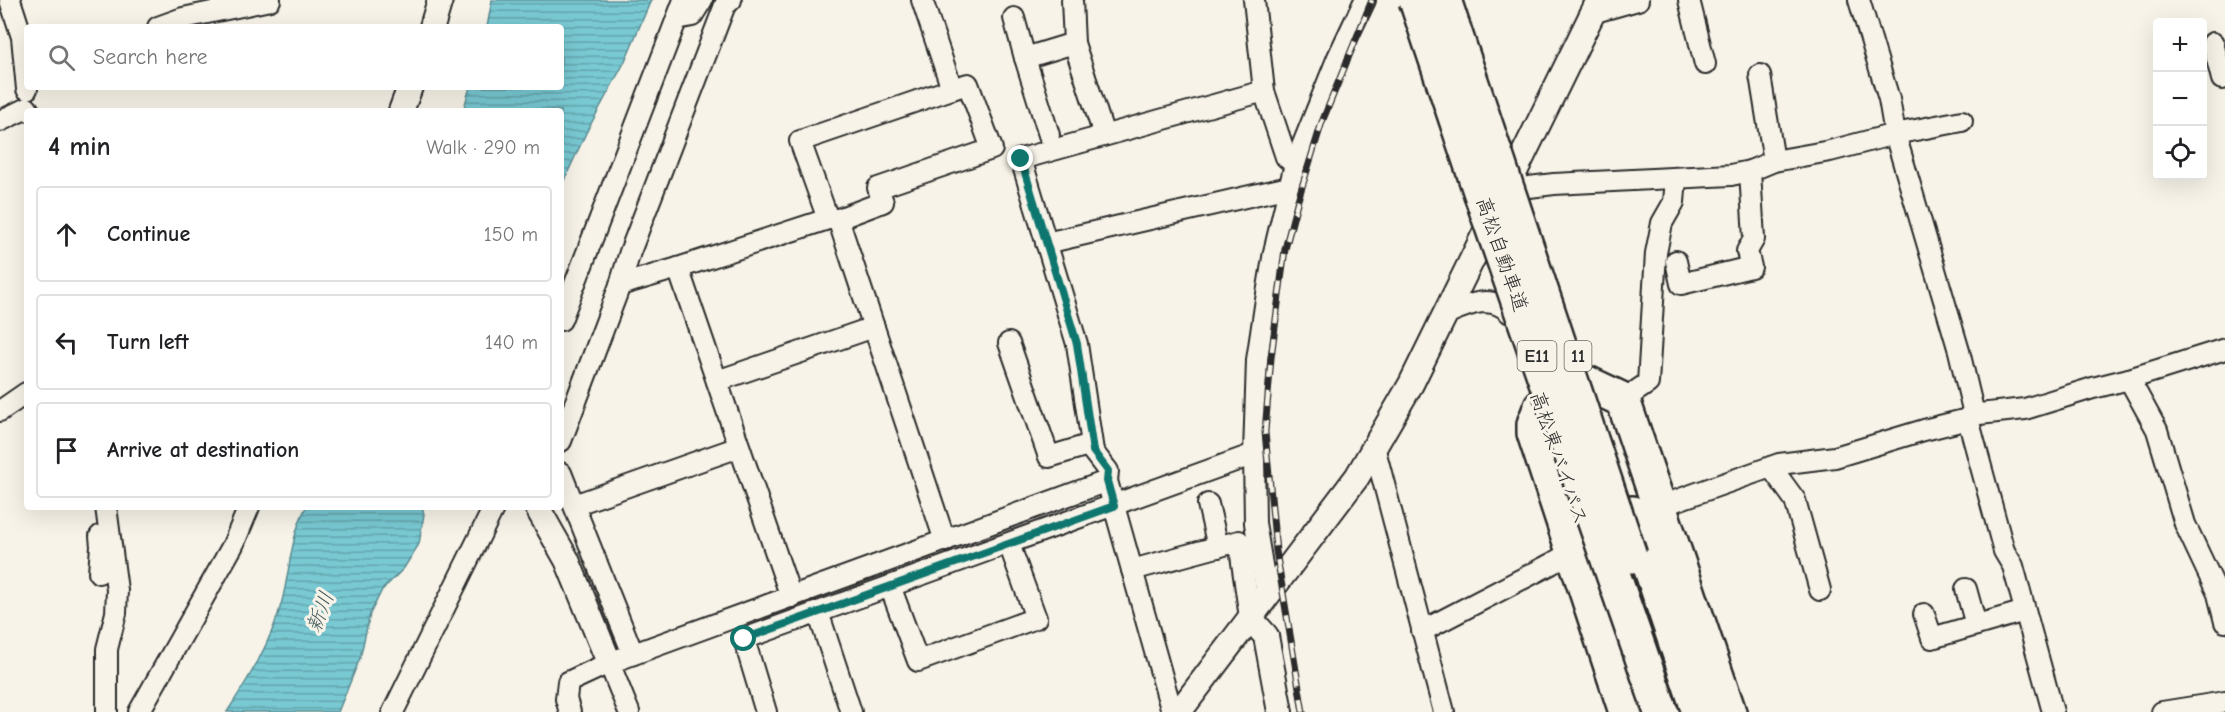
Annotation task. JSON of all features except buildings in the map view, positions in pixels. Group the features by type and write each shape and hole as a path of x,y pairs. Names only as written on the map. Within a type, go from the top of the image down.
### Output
{"highway":[{"name":"高松東バイパス","path":"1403,0 1646,712"},
{"name":"高松自動車道","path":"1416,0 1660,712"},
{"name":"高松自動車道","path":"1444,0 1706,706"},
{"name":"11","path":"1458,0 1587,383 1706,706"},
{"path":"1587,383 1623,400 1659,509 1706,706"},
{"path":"1541,406 1534,424 1534,433 1626,712"}],"street":[{"path":"10,0 22,37 24,58"},
{"path":"166,24 183,18 270,0"},
{"path":"433,24 440,0"},
{"path":"564,312 684,0"},
{"path":"677,19 692,16 702,0"},
{"path":"564,433 620,285 630,252 725,5 731,0"},
{"path":"922,0 952,89"},
{"path":"1072,0 1074,43 1104,135"},
{"path":"1254,0 1264,91 1286,157 1295,164"},
{"path":"1268,595 1255,523 1254,454 1257,360 1274,252 1295,164 1338,57 1365,0"},
{"path":"1179,712 1375,450 1411,384 1484,237 1519,180 1596,7 1638,0"},
{"path":"1689,0 1705,64"},
{"path":"1859,0 1889,99 1895,134 1959,351 1973,410 1969,417 2004,551 2013,566 2053,712"},
{"path":"1014,18 1049,135"},
{"path":"1025,58 1074,43"},
{"path":"2213,43 2224,83"},
{"path":"1760,75 1774,161"},
{"path":"620,285 678,268 833,219 883,202 878,188 992,149 968,84 800,141 833,219 874,327 945,540"},
{"path":"402,108 409,90"},
{"path":"1093,451 1077,344 1021,159 1264,91"},
{"path":"0,121 28,99"},
{"path":"1519,180 1554,184 1676,178 1749,171 1774,161 1830,151 1895,134 1962,122"},
{"path":"1676,261 1681,284 1751,267 1747,251 1754,239 1749,171"},
{"path":"1623,400 1648,383 1656,253 1662,223 1674,202 1676,178"},
{"path":"1046,243 1289,187"},
{"path":"678,268 791,597"},
{"path":"1446,314 1480,302 1503,306 1510,314"},
{"path":"717,381 874,327"},
{"path":"1009,343 1049,457 1088,445 1108,471 1107,481 1172,712"},
{"path":"1659,509 1672,502 1779,464 1835,457 1969,417 2025,409 2225,349"},
{"path":"2129,379 2157,430 2185,524 2218,594 2225,622"},
{"path":"0,394 24,393"},
{"path":"0,411 24,395"},
{"path":"574,505 739,447"},
{"path":"1375,450 1444,712"},
{"path":"766,712 744,639 1254,454"},
{"path":"1771,467 1795,500 1820,590"},
{"path":"564,480 633,654"},
{"path":"570,712 566,699 568,682 608,659 633,654 1107,481"},
{"path":"1208,504 1218,547"},
{"path":"96,510 101,546 99,573"},
{"path":"106,510 117,590 116,613 107,649 107,712"},
{"path":"139,712 233,545 248,510"},
{"path":"393,712 493,510"},
{"path":"539,510 567,560 629,712"},
{"path":"1132,570 1239,541 1250,618 1266,636 1280,712"},
{"path":"890,586 918,661 1026,622 1036,618 1009,543"},
{"path":"1422,631 1573,550"},
{"path":"1966,589 1976,625"},
{"path":"1924,614 1932,638 2025,611"},
{"path":"818,612 851,712"},
{"path":"2162,712 2187,710 2225,702"}],"water":[{"path":"492,0 651,0 624,63 586,133 564,181 564,108 464,108 469,90 564,90 564,24 488,24"},
{"name":"新川","path":"305,510 423,510 424,514 419,544 404,568 382,590 370,614 360,658 338,712 227,712 252,672 272,631 282,601 291,553"}],"railway":[{"path":"1303,712 1276,551 1265,432 1271,358 1285,249 1297,203 1322,122 1372,0"}],"route":[{"path":"744,639 1114,506 1107,481 1108,471 1093,451 1077,344 1021,159"}]}
